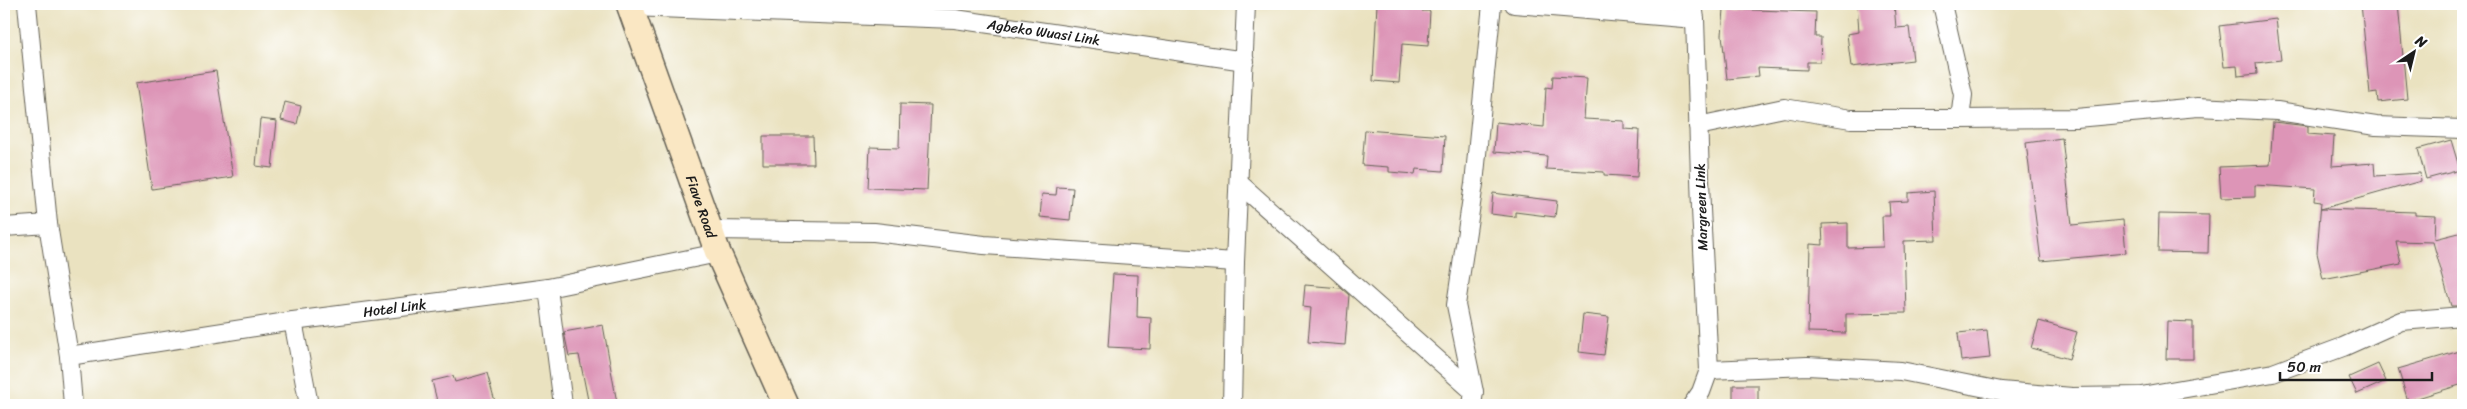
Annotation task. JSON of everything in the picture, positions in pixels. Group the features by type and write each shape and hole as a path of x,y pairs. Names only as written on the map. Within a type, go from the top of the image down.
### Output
{"street":[{"path":"27,4 48,224 69,356 73,405"},
{"path":"1232,405 1235,262 1240,184 1246,4"},
{"path":"1473,398 1456,305 1474,184 1492,4"},
{"path":"1514,4 1694,12"},
{"path":"1942,4 1963,95 1960,119"},
{"name":"Agbeko Wuasi Link","path":"630,5 955,19 1245,61"},
{"name":"Fiave Road","path":"630,5 715,242 786,405"},
{"name":"Margreen Link","path":"1692,405 1701,392 1710,370 1694,12"},
{"path":"1698,126 1784,108 1850,119 1960,119 2076,118 2198,107 2277,111 2376,126 2463,129"},
{"path":"1240,184 1473,398"},
{"path":"4,227 48,224"},
{"name":"Hotel Link","path":"69,356 293,321 548,288 715,242 874,232 984,245 1235,262"},
{"path":"548,288 563,405"},
{"path":"1710,370 1807,366 1901,371 2001,392 2141,401 2273,373 2343,347 2401,321 2463,316"},
{"path":"293,321 309,405"}],"building":[{"path":"1377,4 1423,4 1422,11 1430,11 1428,46 1402,44 1399,83 1373,81"},
{"path":"1857,4 1894,4 1896,28 1909,27 1913,60 1851,67 1847,34 1859,32"},
{"path":"2361,4 2398,4 2407,99 2378,102 2377,93 2370,94"},
{"path":"1724,9 1816,12 1815,37 1821,37 1820,62 1807,62 1807,70 1758,68 1759,76 1727,79 1722,35"},
{"path":"2276,19 2281,60 2256,63 2257,74 2238,76 2237,66 2224,67 2219,26"},
{"path":"216,71 233,177 152,189 136,83"},
{"path":"1553,76 1587,78 1584,119 1624,121 1624,129 1639,130 1637,177 1604,175 1604,172 1546,169 1547,156 1494,152 1496,122 1544,127 1546,87 1552,88"},
{"path":"285,102 301,106 297,124 281,120"},
{"path":"900,104 931,105 927,190 868,188 870,147 899,148"},
{"path":"260,119 277,121 272,168 256,166"},
{"path":"2273,122 2308,126 2308,134 2334,136 2332,166 2374,163 2375,176 2420,173 2421,181 2321,209 2415,212 2415,215 2436,216 2435,239 2463,232 2463,306 2451,306 2433,242 2396,241 2401,264 2323,279 2317,253 2321,202 2314,201 2315,189 2255,185 2255,197 2221,198 2219,167 2270,165"},
{"path":"1365,130 1445,136 1443,171 1416,169 1415,174 1389,172 1389,167 1362,165"},
{"path":"763,136 813,136 814,164 763,164"},
{"path":"2062,138 2072,225 2123,220 2126,253 2041,261 2026,143"},
{"path":"2451,140 2460,170 2426,179 2418,149"},
{"path":"1057,187 1073,188 1070,220 1040,217 1042,194 1056,195"},
{"path":"1934,191 1936,240 1904,241 1906,313 1846,314 1846,333 1808,332 1810,244 1823,245 1822,224 1848,223 1848,248 1883,247 1882,216 1890,216 1889,202 1908,201 1908,193"},
{"path":"1493,193 1557,201 1555,217 1515,212 1515,217 1491,214"},
{"path":"2159,214 2209,215 2208,253 2158,252"},
{"path":"1113,274 1138,275 1137,317 1151,318 1150,349 1108,347"},
{"path":"1305,285 1341,288 1349,295 1345,345 1308,342 1311,308 1303,307"},
{"path":"1583,314 1609,317 1604,355 1579,352"},
{"path":"2039,321 2077,332 2069,359 2031,348"},
{"path":"2167,321 2193,322 2193,359 2166,359"},
{"path":"603,325 617,403 589,405 579,355 569,356 564,332"},
{"path":"1987,330 1990,358 1961,361 1958,333"},
{"path":"2463,350 2463,384 2408,401 2398,369"},
{"path":"2378,364 2386,381 2357,394 2349,377"},
{"path":"487,373 496,405 438,405 432,381 453,376 455,382"},
{"path":"1733,385 1758,385 1758,405 1733,405"}]}
